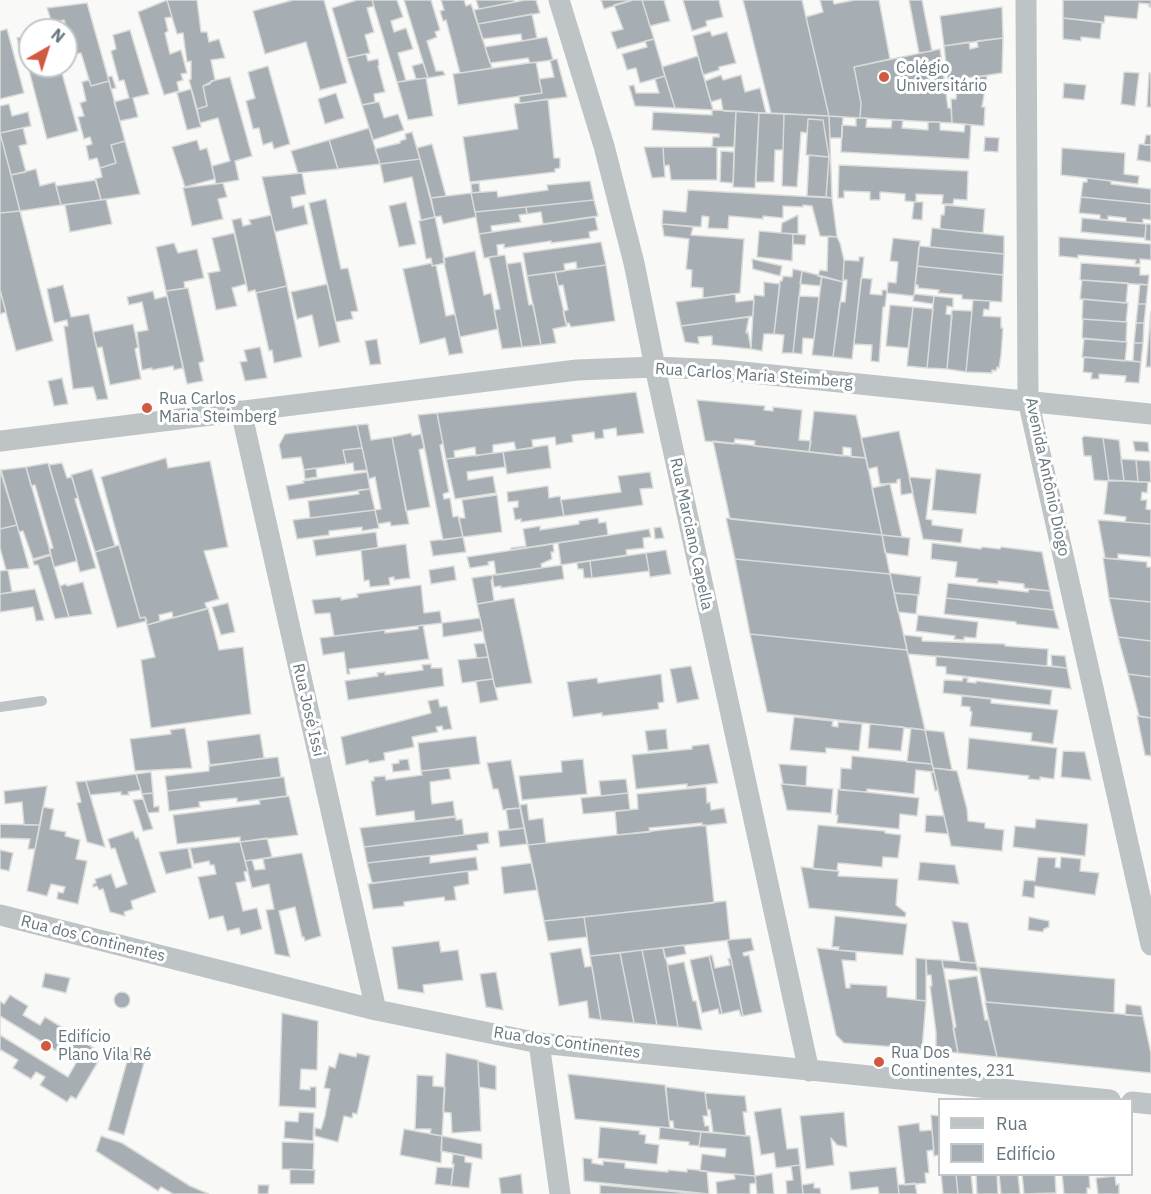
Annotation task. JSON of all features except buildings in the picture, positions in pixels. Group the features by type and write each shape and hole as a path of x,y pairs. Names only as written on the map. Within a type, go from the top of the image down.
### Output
{"street":[{"name":"Rua Marciano Capella","path":"559,0 604,146 634,263 809,1071"},
{"name":"Avenida Antônio Diogo","path":"1026,0 1028,400 1151,945"},
{"name":"Rua Carlos Maria Steimberg","path":"0,441 577,370 655,367 735,371 1151,414"},
{"name":"Rua José Issi","path":"241,411 376,1010"},
{"name":"Rua dos Continentes","path":"0,915 376,1010 539,1042 1089,1098"},
{"path":"539,1042 560,1194"},
{"path":"1133,1102 1151,1104"}],"lane":[{"path":"0,707 42,701"}],"place":[{"name":"Colégio Universitário","path":"884,77"},
{"name":"Rua Carlos Maria Steimberg","path":"147,408"},
{"name":"Edifício Plano Vila Ré","path":"46,1046"},
{"name":"Rua Dos Continentes, 231","path":"879,1062"}]}
